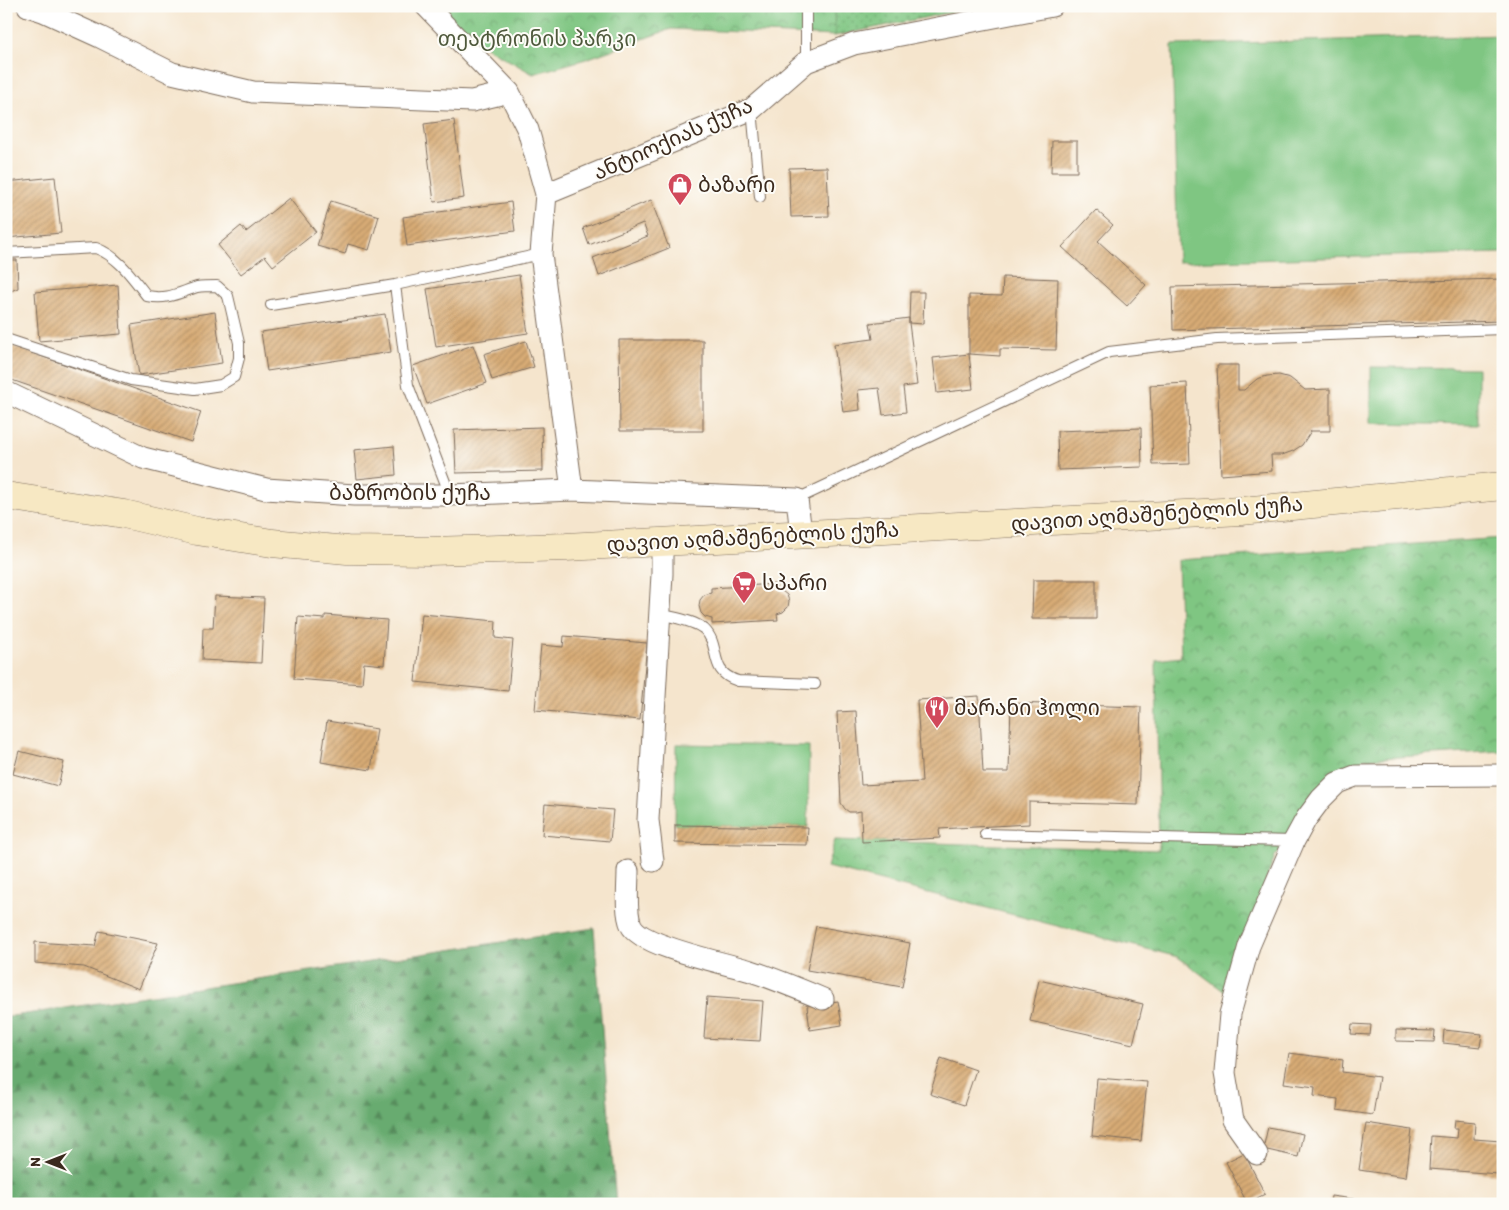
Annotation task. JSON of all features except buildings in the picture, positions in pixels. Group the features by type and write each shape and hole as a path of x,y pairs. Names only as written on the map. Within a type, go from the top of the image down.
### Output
{"main road":[{"name":"დავით აღმაშენებლის ქუჩა","path":"6,496 124,514 197,531 272,543 347,550 450,551 566,547 1241,511 1503,486"}],"street":[{"path":"28,6 100,36 172,73 252,92 472,101 509,92"},
{"path":"426,6 509,92 528,130 546,194 541,254 572,490"},
{"name":"ანტიოქიას ქუჩა","path":"546,194 752,109 806,62 854,44 1052,6"},
{"name":"ბაზრობის ქუჩა","path":"6,392 143,458 258,487 354,495 450,495 572,490 797,499"},
{"path":"797,499 801,534"},
{"path":"653,861 648,820 660,614 662,542"},
{"path":"1257,1154 1233,1120 1225,1073 1230,1014 1249,946 1294,841 1306,819 1321,798 1337,783 1355,776 1503,775"},
{"path":"628,871 630,924 637,934 672,949 751,971 823,999"}],"lane":[{"path":"806,6 806,62"},
{"path":"752,109 760,197"},
{"path":"6,252 96,248 106,252 123,266 147,296 160,298 177,296 199,287 217,286 228,296 239,343 239,358 234,377 221,385 194,389 131,380 6,339"},
{"path":"271,305 395,285 541,254"},
{"path":"395,285 408,385 450,495"},
{"path":"797,499 1109,352 1217,339 1503,329"},
{"path":"660,614 696,624 705,630 710,638 721,673 728,678 738,681 815,684"},
{"path":"985,834 1294,841"}],"green space":[{"name":"თეატრონის პარკი","path":"413,6 834,6 835,36 671,29 586,59 533,74"},
{"path":"834,6 982,6 835,36"},
{"path":"1503,35 1503,253 1178,262 1172,45"},
{"path":"1371,367 1478,368 1478,425 1371,423"},
{"path":"1503,538 1503,751 1363,759 1275,856 1225,992 1178,957 827,867 835,840 1159,850 1156,660 1181,657 1178,560"},
{"path":"676,744 809,746 808,827 675,825"},
{"path":"594,928 616,1204 6,1204 6,1017"}],"place":[{"name":"ბაზარი","path":"680,206"},
{"name":"სპარი","path":"744,604"},
{"name":"მარანი ჰოლი","path":"937,729"}]}
